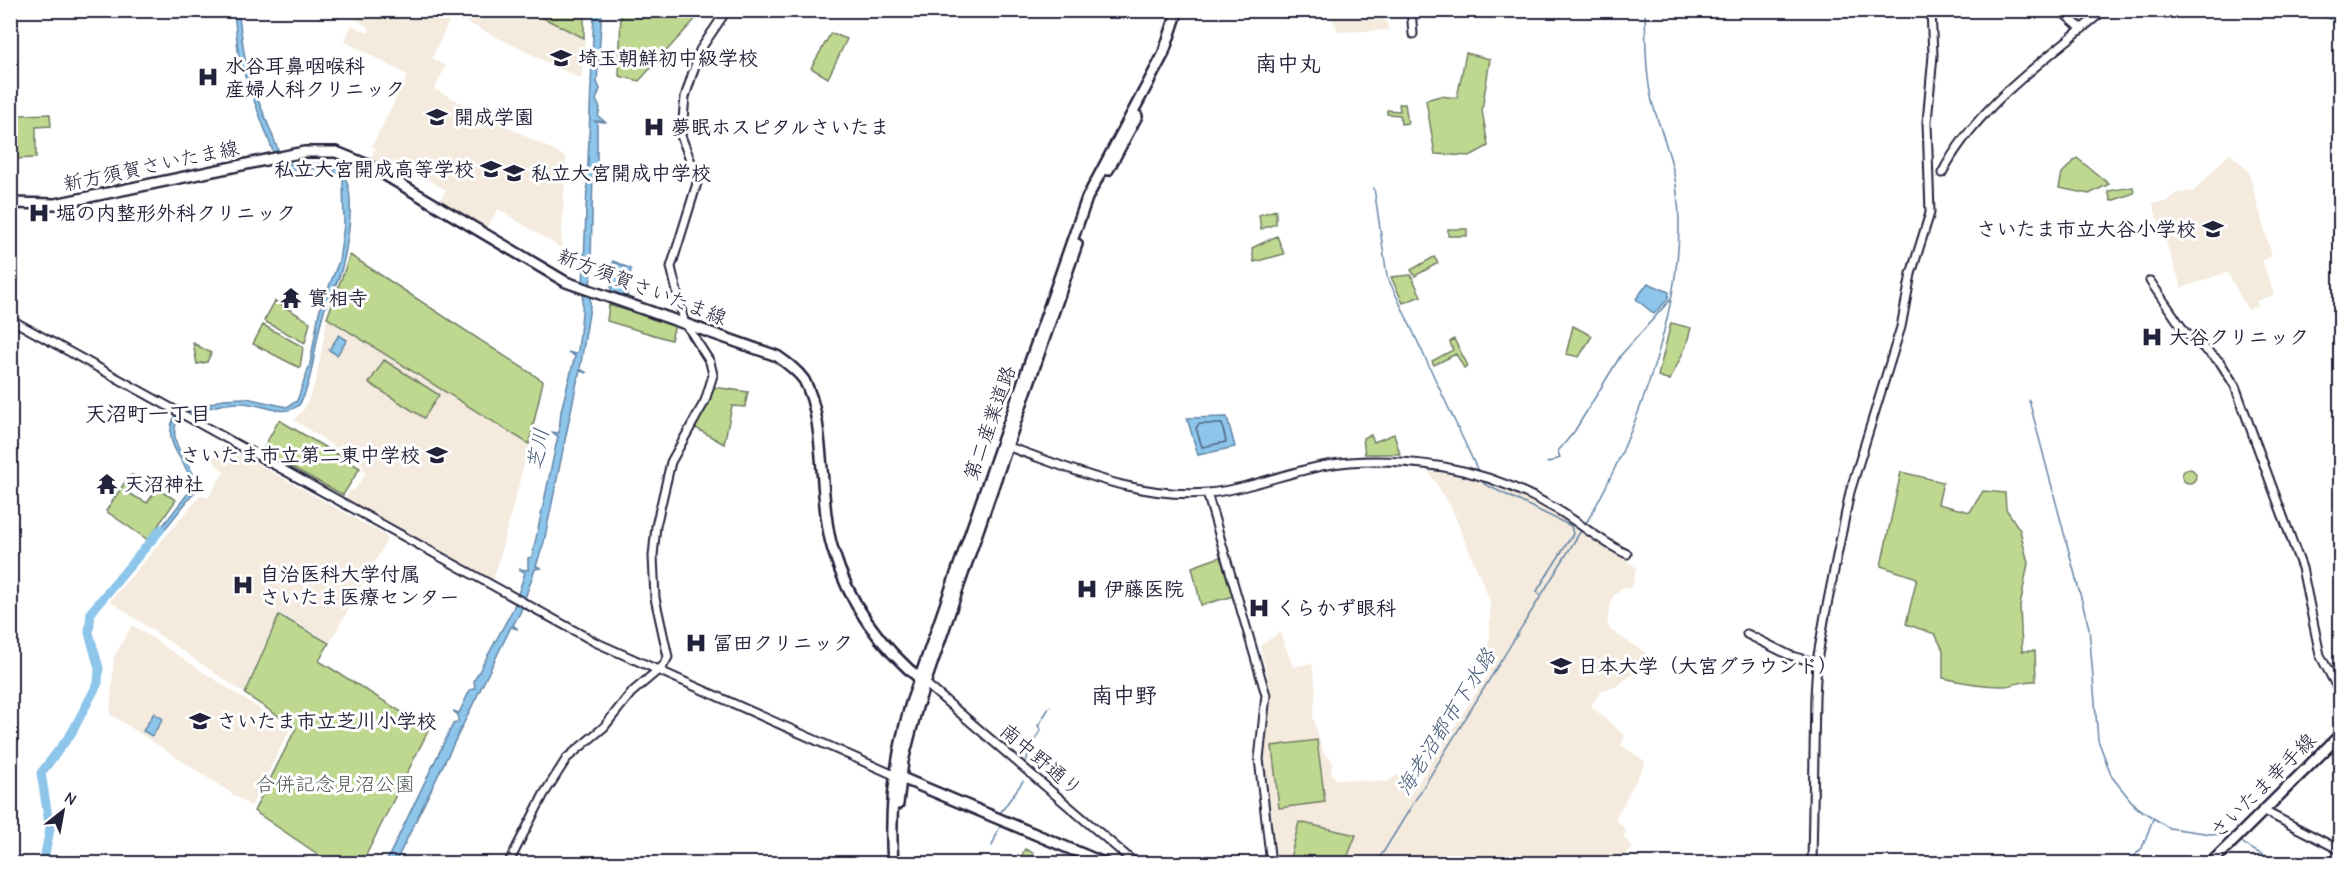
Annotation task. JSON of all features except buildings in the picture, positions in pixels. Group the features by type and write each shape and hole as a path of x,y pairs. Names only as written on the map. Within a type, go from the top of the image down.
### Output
{"main road":[{"name":"第二産業道路","path":"1005,445 1087,198 1163,55 1178,10"},
{"name":"第二産業道路","path":"892,864 891,821 906,720 922,681 1093,200 1168,58 1184,10"},
{"name":"新方須賀さいたま線","path":"10,203 55,204 315,150 346,154 570,283 607,298 768,352 791,366 804,381 815,417 830,536 841,575 851,597 876,635 922,681"},
{"name":"さいたま幸手線","path":"2210,864 2340,735"},
{"name":"第二産業道路","path":"898,776 898,864"},
{"path":"898,776 1106,864"}],"street":[{"path":"508,864 539,804 567,758 604,727 631,693 666,661 668,652 657,611 653,578 658,509 676,449 705,401 712,375 710,362 684,321 671,267 698,180 681,136 685,97 704,41 727,10"},
{"path":"1411,10 1413,34"},
{"path":"1812,864 1817,663 1850,492 1901,327 1911,274 1928,223 1928,122 1933,55 1931,10"},
{"path":"2060,10 2082,29"},
{"path":"1942,173 1951,156 1975,123 2104,10"},
{"path":"2150,281 2185,332 2220,362 2235,386 2302,568 2320,655 2340,693"},
{"path":"10,319 535,611 595,642 898,776"},
{"path":"1005,445 1088,477 1126,487 1166,493 1207,493 1248,487 1327,465 1377,460 1426,464 1491,479 1527,494 1627,554"},
{"path":"1207,493 1266,694 1259,759 1271,864"},
{"path":"1747,634 1789,655 1817,663"},
{"name":"南中野通り","path":"922,681 1136,864"},
{"path":"2264,811 2340,850"}],"shaded area":[{"name":"開成学園","path":"360,10 529,11 585,38 581,79 452,15 432,58 446,66 434,89 566,157 561,248 498,209 485,230 439,203 446,190 397,162 390,173 369,160 376,148 372,146 408,75 344,41 352,25 368,33 370,28 355,19"},
{"path":"1328,11 1383,11 1389,30 1339,32"},
{"name":"さいたま市立大谷小学校","path":"2230,153 2248,171 2272,256 2262,260 2274,295 2256,301 2258,305 2248,310 2227,272 2182,288 2152,203 2166,202 2175,194 2194,191"},
{"name":"さいたま市立第二東中学校","path":"327,319 529,445 493,582 345,499 350,491 354,491 365,474 363,465 294,420 304,409 316,381"},
{"name":"自治医科大学付属 さいたま医療センター","path":"224,445 386,536 387,540 330,642 279,613 244,693 110,601 201,495 208,498 224,472 212,459"},
{"name":"日本大学（大宮グラウンド）","path":"1431,470 1486,483 1534,502 1565,519 1637,568 1631,588 1622,588 1613,596 1607,621 1610,630 1650,656 1637,671 1615,687 1602,690 1591,706 1625,736 1621,745 1646,762 1615,819 1627,832 1623,837 1633,848 1615,864 1277,863 1264,761 1271,691 1260,646 1280,632 1293,667 1312,663 1316,690 1313,717 1323,752 1333,762 1331,773 1336,779 1387,782 1399,774 1411,793 1490,672 1480,666 1490,640 1490,601 1452,509 1429,472"},
{"name":"さいたま市立芝川小学校","path":"132,625 290,729 251,806 110,714 114,657"}],"green space":[{"path":"700,10 700,14 639,81 619,76 621,11"},
{"path":"529,11 584,11 584,38"},
{"path":"831,33 847,39 828,78 811,68"},
{"path":"1466,53 1490,59 1482,110 1488,146 1470,156 1435,154 1426,100 1440,96 1457,98"},
{"path":"1399,104 1405,104 1408,123 1401,124 1400,115 1387,114 1387,110 1400,111"},
{"path":"10,113 50,114 51,126 36,127 36,158 11,159"},
{"path":"2077,158 2109,184 2089,194 2059,188 2062,173"},
{"path":"2133,187 2134,193 2111,201 2108,191"},
{"path":"1276,210 1276,224 1261,229 1259,215"},
{"path":"1448,229 1467,229 1467,236 1448,236"},
{"path":"1277,236 1284,254 1254,262 1252,248"},
{"path":"350,255 543,381 529,444 327,318"},
{"path":"1434,257 1438,263 1415,276 1411,270"},
{"path":"1411,275 1421,296 1403,303 1391,277"},
{"path":"275,301 310,322 305,343 264,321"},
{"path":"609,305 675,325 671,340 607,321"},
{"path":"1671,323 1691,328 1686,346 1670,380 1658,376"},
{"path":"263,325 303,347 300,368 253,344"},
{"path":"1573,326 1592,336 1579,357 1566,354"},
{"path":"1454,339 1468,366 1464,368 1456,354 1434,365 1432,361 1453,350 1450,342"},
{"path":"193,343 211,353 207,362 197,364"},
{"path":"384,360 439,395 424,418 369,383"},
{"path":"713,387 748,392 745,407 732,406 724,444 694,427 704,412"},
{"path":"279,420 360,468 343,495 262,451"},
{"path":"1394,434 1400,454 1365,454 1363,438 1371,435 1374,442"},
{"path":"2186,469 2192,469 2196,476 2192,483 2186,483 2182,479 2182,473"},
{"path":"1901,472 1943,482 1938,504 1970,512 1983,491 2005,493 2006,509 2020,530 2028,563 2020,606 2022,651 2035,651 2036,681 1996,686 1943,678 1943,650 1935,634 1906,624 1917,578 1881,566"},
{"path":"129,476 137,478 128,493 147,503 157,489 176,500 148,540 106,511"},
{"path":"1220,557 1234,596 1201,605 1192,567"},
{"name":"合併記念見沼公園","path":"279,615 329,643 319,661 429,729 362,863 331,863 254,811 296,728 245,694"},
{"path":"1317,740 1325,802 1279,808 1272,746"},
{"path":"1299,822 1356,835 1345,863 1289,863"},
{"path":"1025,849 1034,853 1029,863 1018,863"}],"water":[{"path":"234,11 238,11 247,72 283,162 327,165 340,171 346,179 350,206 348,238 339,277 323,314 308,384 299,405 292,409 278,410 248,403 224,404 177,421 175,439 192,471 197,489 156,540 153,538 193,487 187,469 173,445 171,428 174,417 223,399 246,398 287,407 297,401 310,364 319,312 339,261 344,225 343,179 328,170 292,169 277,162 239,60"},
{"path":"594,11 602,11 597,82 600,89 596,100 600,108 598,116 605,122 595,121 597,123 597,169 593,170 590,307 580,369 587,373 580,371 578,377 544,542 536,566 542,568 535,569 520,613 513,625 518,629 511,627 395,863 385,864 453,724 458,722 458,715 453,711 459,713 470,690 475,688 474,681 513,609 525,573 519,569 528,570 528,558 532,557 558,436 551,432 559,433 561,411 575,356 568,352 575,354 578,351 582,313"},
{"path":"613,261 631,269 627,297 611,291"},
{"path":"1648,283 1669,292 1668,299 1654,314 1636,299"},
{"path":"339,335 347,340 337,355 329,350"},
{"path":"1227,417 1235,447 1198,455 1187,418"},
{"path":"154,713 163,719 152,736 143,731"}],"waterway":[{"path":"1585,525 1604,491 1640,409 1667,319 1675,274 1679,232 1677,193 1670,159 1650,94 1646,58 1645,10"},
{"path":"2302,10 2340,22"},
{"path":"1374,188 1387,276 1478,471"},
{"path":"1547,463 1560,458 1558,451 1574,432 1621,355 1670,300"},
{"path":"2029,400 2089,628 2098,740 2112,777 2136,807 2169,828 2232,837"},
{"path":"1482,479 1484,484 1571,526 1573,534 1537,591 1541,596"},
{"path":"43,864 50,829 41,773 71,734 98,683 99,668 89,633 91,612 161,529"},
{"name":"海老沼都市下水路","path":"1376,864 1582,529"},
{"path":"1026,763 1029,750 1041,729 1038,726 1050,706"},
{"path":"1001,812 1023,781"},
{"path":"2127,864 2142,848 2153,819"},
{"path":"992,846 1000,826"},
{"path":"2239,840 2251,849 2282,864"}],"place":[{"name":"埼玉朝鮮初中級学校","path":"561,58"},
{"name":"水谷耳鼻咽喉科 産婦人科クリニック","path":"208,77"},
{"name":"開成学園","path":"437,117"},
{"name":"夢眠ホスピタルさいたま","path":"654,127"},
{"name":"私立大宮開成高等学校","path":"491,169"},
{"name":"私立大宮開成中学校","path":"514,173"},
{"name":"堀の内整形外科クリニック","path":"39,213"},
{"name":"さいたま市立大谷小学校","path":"2213,229"},
{"name":"實相寺","path":"291,298"},
{"name":"大谷クリニック","path":"2152,337"},
{"name":"さいたま市立第二東中学校","path":"437,455"},
{"name":"天沼神社","path":"107,484"},
{"name":"自治医科大学付属 さいたま医療センター","path":"243,585"},
{"name":"伊藤医院","path":"1087,589"},
{"name":"くらかず眼科","path":"1259,608"},
{"name":"冨田クリニック","path":"696,643"},
{"name":"日本大学（大宮グラウンド）","path":"1561,666"},
{"name":"さいたま市立芝川小学校","path":"200,721"}],"district":[{"name":"南中丸","path":"1288,64"},
{"name":"天沼町一丁目","path":"148,414"},
{"name":"南中野","path":"1124,696"}],"water label":[{"name":"芝川","path":"538,449"}]}
